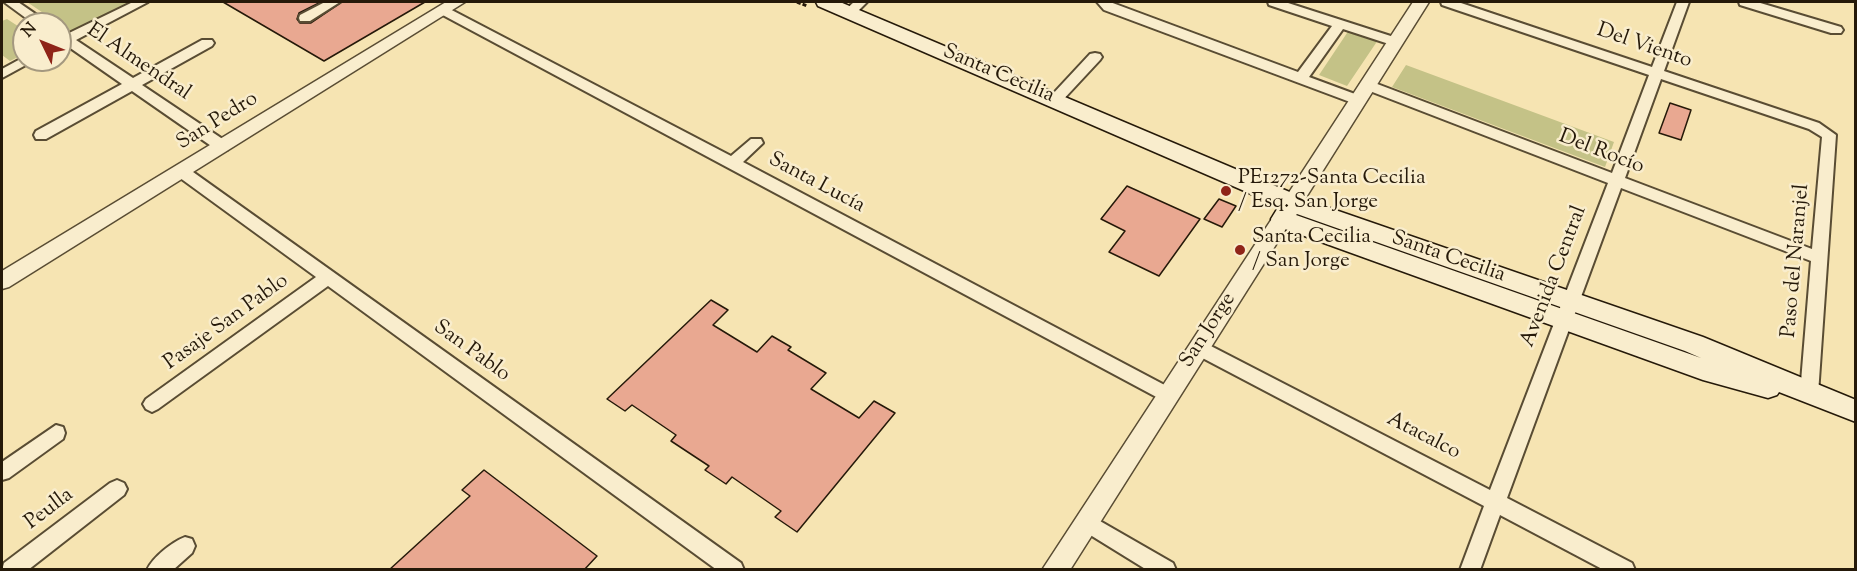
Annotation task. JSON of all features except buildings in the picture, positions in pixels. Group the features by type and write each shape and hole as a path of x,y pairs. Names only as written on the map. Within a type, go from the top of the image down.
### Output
{"main road":[{"name":"Santa Cecilia","path":"825,2 855,7 1287,210 1567,311 1712,372 1760,385 1809,394 1856,411"}],"street":[{"path":"10,2 25,12"},
{"path":"72,35 142,2"},
{"path":"305,18 334,2"},
{"name":"Del Rocío","path":"1100,2 1178,34 1300,78 1363,93 1616,181 1820,258"},
{"path":"1274,2 1395,42"},
{"name":"San Jorge","path":"1055,570 1421,2"},
{"name":"Del Viento","path":"1447,2 1818,127 1826,132"},
{"name":"Avenida Central","path":"1470,570 1683,2"},
{"path":"1745,2 1836,30"},
{"name":"San Pedro","path":"2,281 450,6"},
{"name":"Santa Lucía","path":"450,6 732,163 1168,395"},
{"path":"1300,78 1340,24"},
{"path":"41,135 207,43"},
{"name":"El Almendral","path":"72,46 133,84 222,146"},
{"path":"1055,100 1095,57"},
{"name":"Paso del Naranjel","path":"1809,394 1830,141 1826,132"},
{"path":"732,163 756,143"},
{"name":"San Pablo","path":"181,171 734,570"},
{"name":"Pasaje San Pablo","path":"152,405 328,277"},
{"name":"Atacalco","path":"1199,348 1625,570"},
{"path":"2,472 56,433"},
{"name":"Peulla","path":"11,570 117,489"},
{"path":"1086,522 1166,570"},
{"path":"157,570 185,546"}],"shaded area":[{"path":"27,2 135,2 73,33 72,12 42,12"},
{"path":"7,19 12,22 12,60 10,61 2,55 2,21"},
{"path":"1349,30 1378,40 1347,86 1319,75"},
{"path":"1406,65 1614,142 1605,167 1392,87"}],"place":[{"name":"PE1272-Santa Cecilia / Esq. San Jorge","path":"1226,191"},
{"name":"Santa Cecilia / San Jorge","path":"1240,250"}]}
